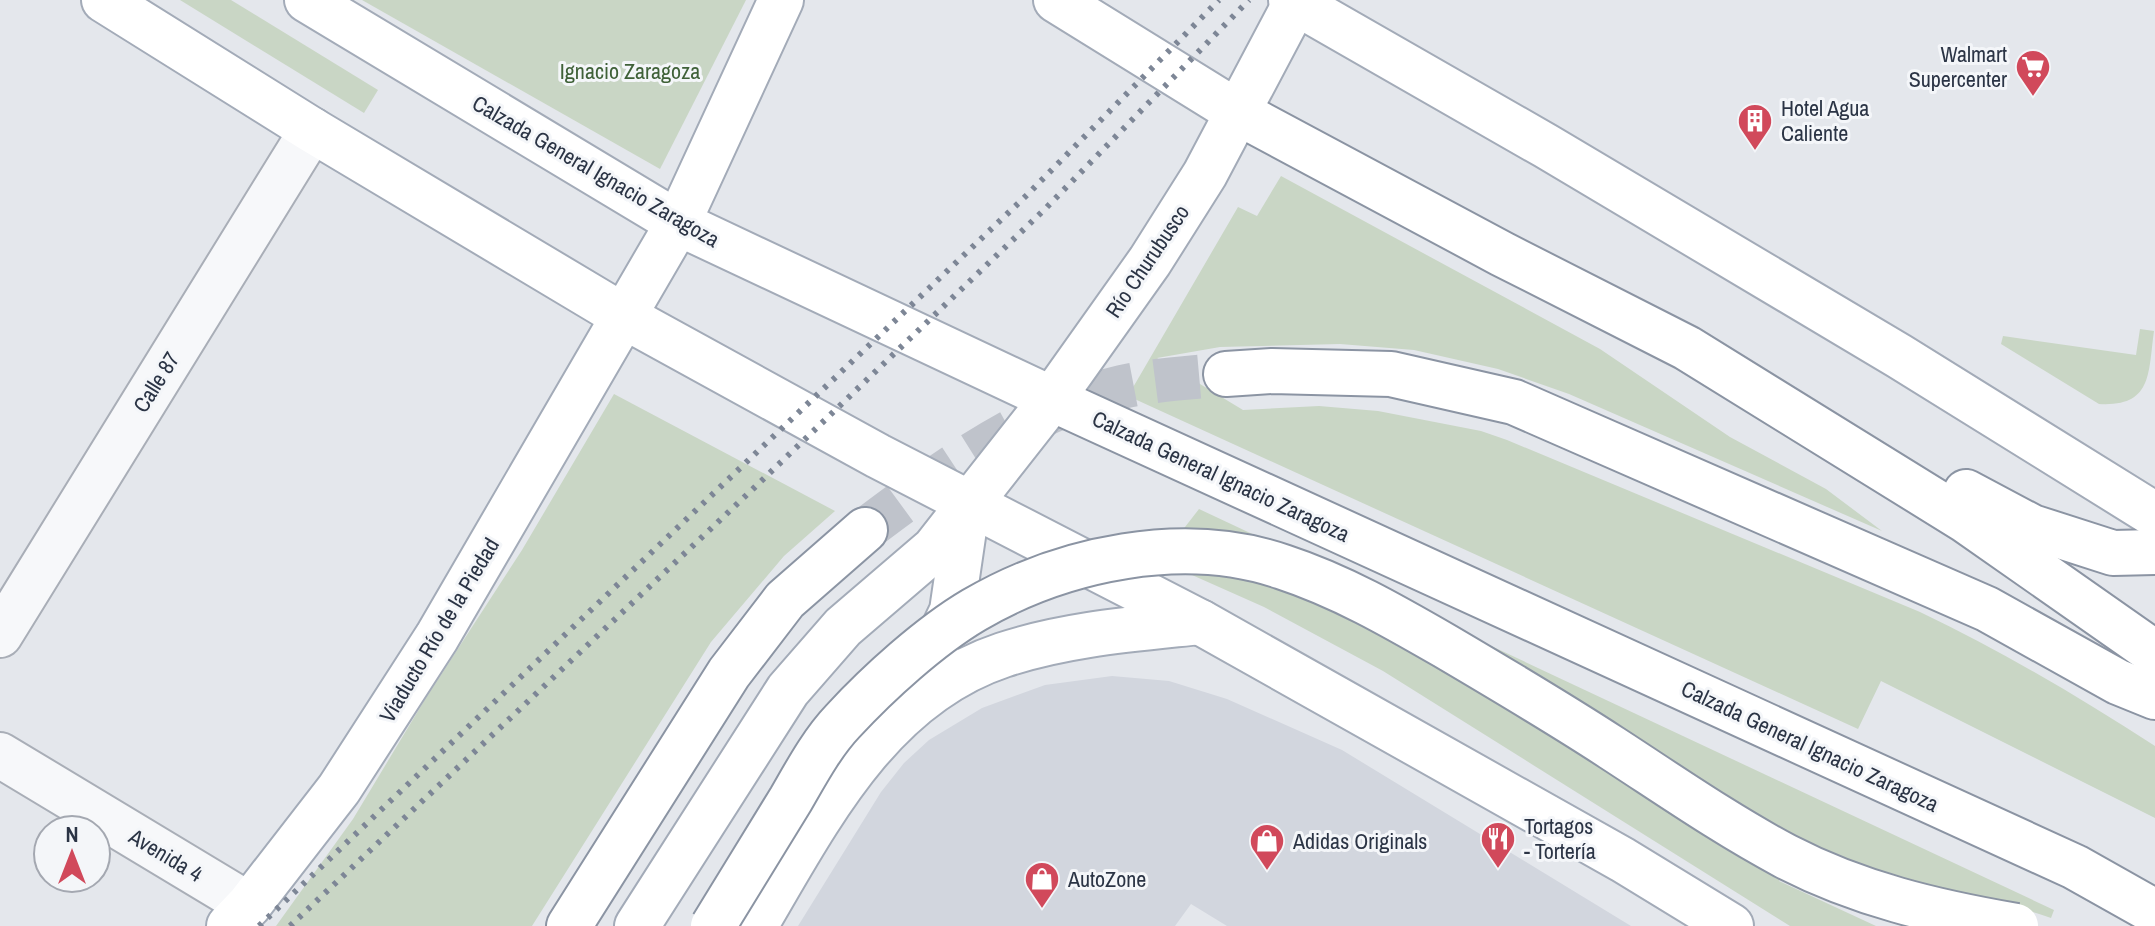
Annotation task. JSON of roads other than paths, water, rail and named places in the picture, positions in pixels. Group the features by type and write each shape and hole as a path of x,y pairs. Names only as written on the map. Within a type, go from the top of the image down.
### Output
{"main road":[{"path":"104,0 312,130 625,317 968,503 1200,622 1623,860 1731,926"},
{"name":"Calzada General Ignacio Zaragoza","path":"307,0 678,223 1052,399 2075,867 2155,912"},
{"path":"625,317 678,223 781,0"},
{"path":"1056,0 1237,112 1502,254 2032,527 2113,553 2155,552"},
{"path":"1295,1 1899,356 2155,515"},
{"name":"Río Churubusco","path":"968,503 1052,399 1150,261 1205,174 1295,1"},
{"name":"Viaducto Río de la Piedad","path":"239,916 339,789 395,704 625,317"},
{"path":"1687,348 1965,520 2155,653"},
{"path":"1226,374 1272,371 1391,374 1514,402 1987,609 2118,682 2155,697"},
{"path":"905,712 952,611 968,503"},
{"path":"637,926 788,690 843,627 934,549 968,503"},
{"path":"569,926 729,673 785,600 865,530"},
{"path":"713,926 806,773 841,723 938,635 973,610 1016,588 1064,570 1134,556 1196,551 1241,556 1281,566 1384,611 1512,685 1714,814 1784,855 1836,880 1914,907 2016,926"},
{"path":"755,926 855,764 905,712 949,679 999,656 1073,638 1200,622"}],"street":[{"name":"Calle 87","path":"0,635 312,130"},
{"name":"Avenida 4","path":"0,755 239,916"}],"tunnel":[{"path":"865,530 987,445 1053,410 1122,387 1226,374"}],"railway":[{"path":"259,926 1027,195 1219,0"},
{"path":"290,926 1045,209 1249,0"}],"place":[{"name":"Walmart Supercenter","path":"2033,98"},
{"name":"Hotel Agua Caliente","path":"1755,152"},
{"name":"Tortagos - Tortería","path":"1498,870"},
{"name":"Adidas Originals","path":"1267,872"},
{"name":"AutoZone","path":"1042,910"}],"park label":[{"name":"Ignacio Zaragoza","path":"630,71"}]}
